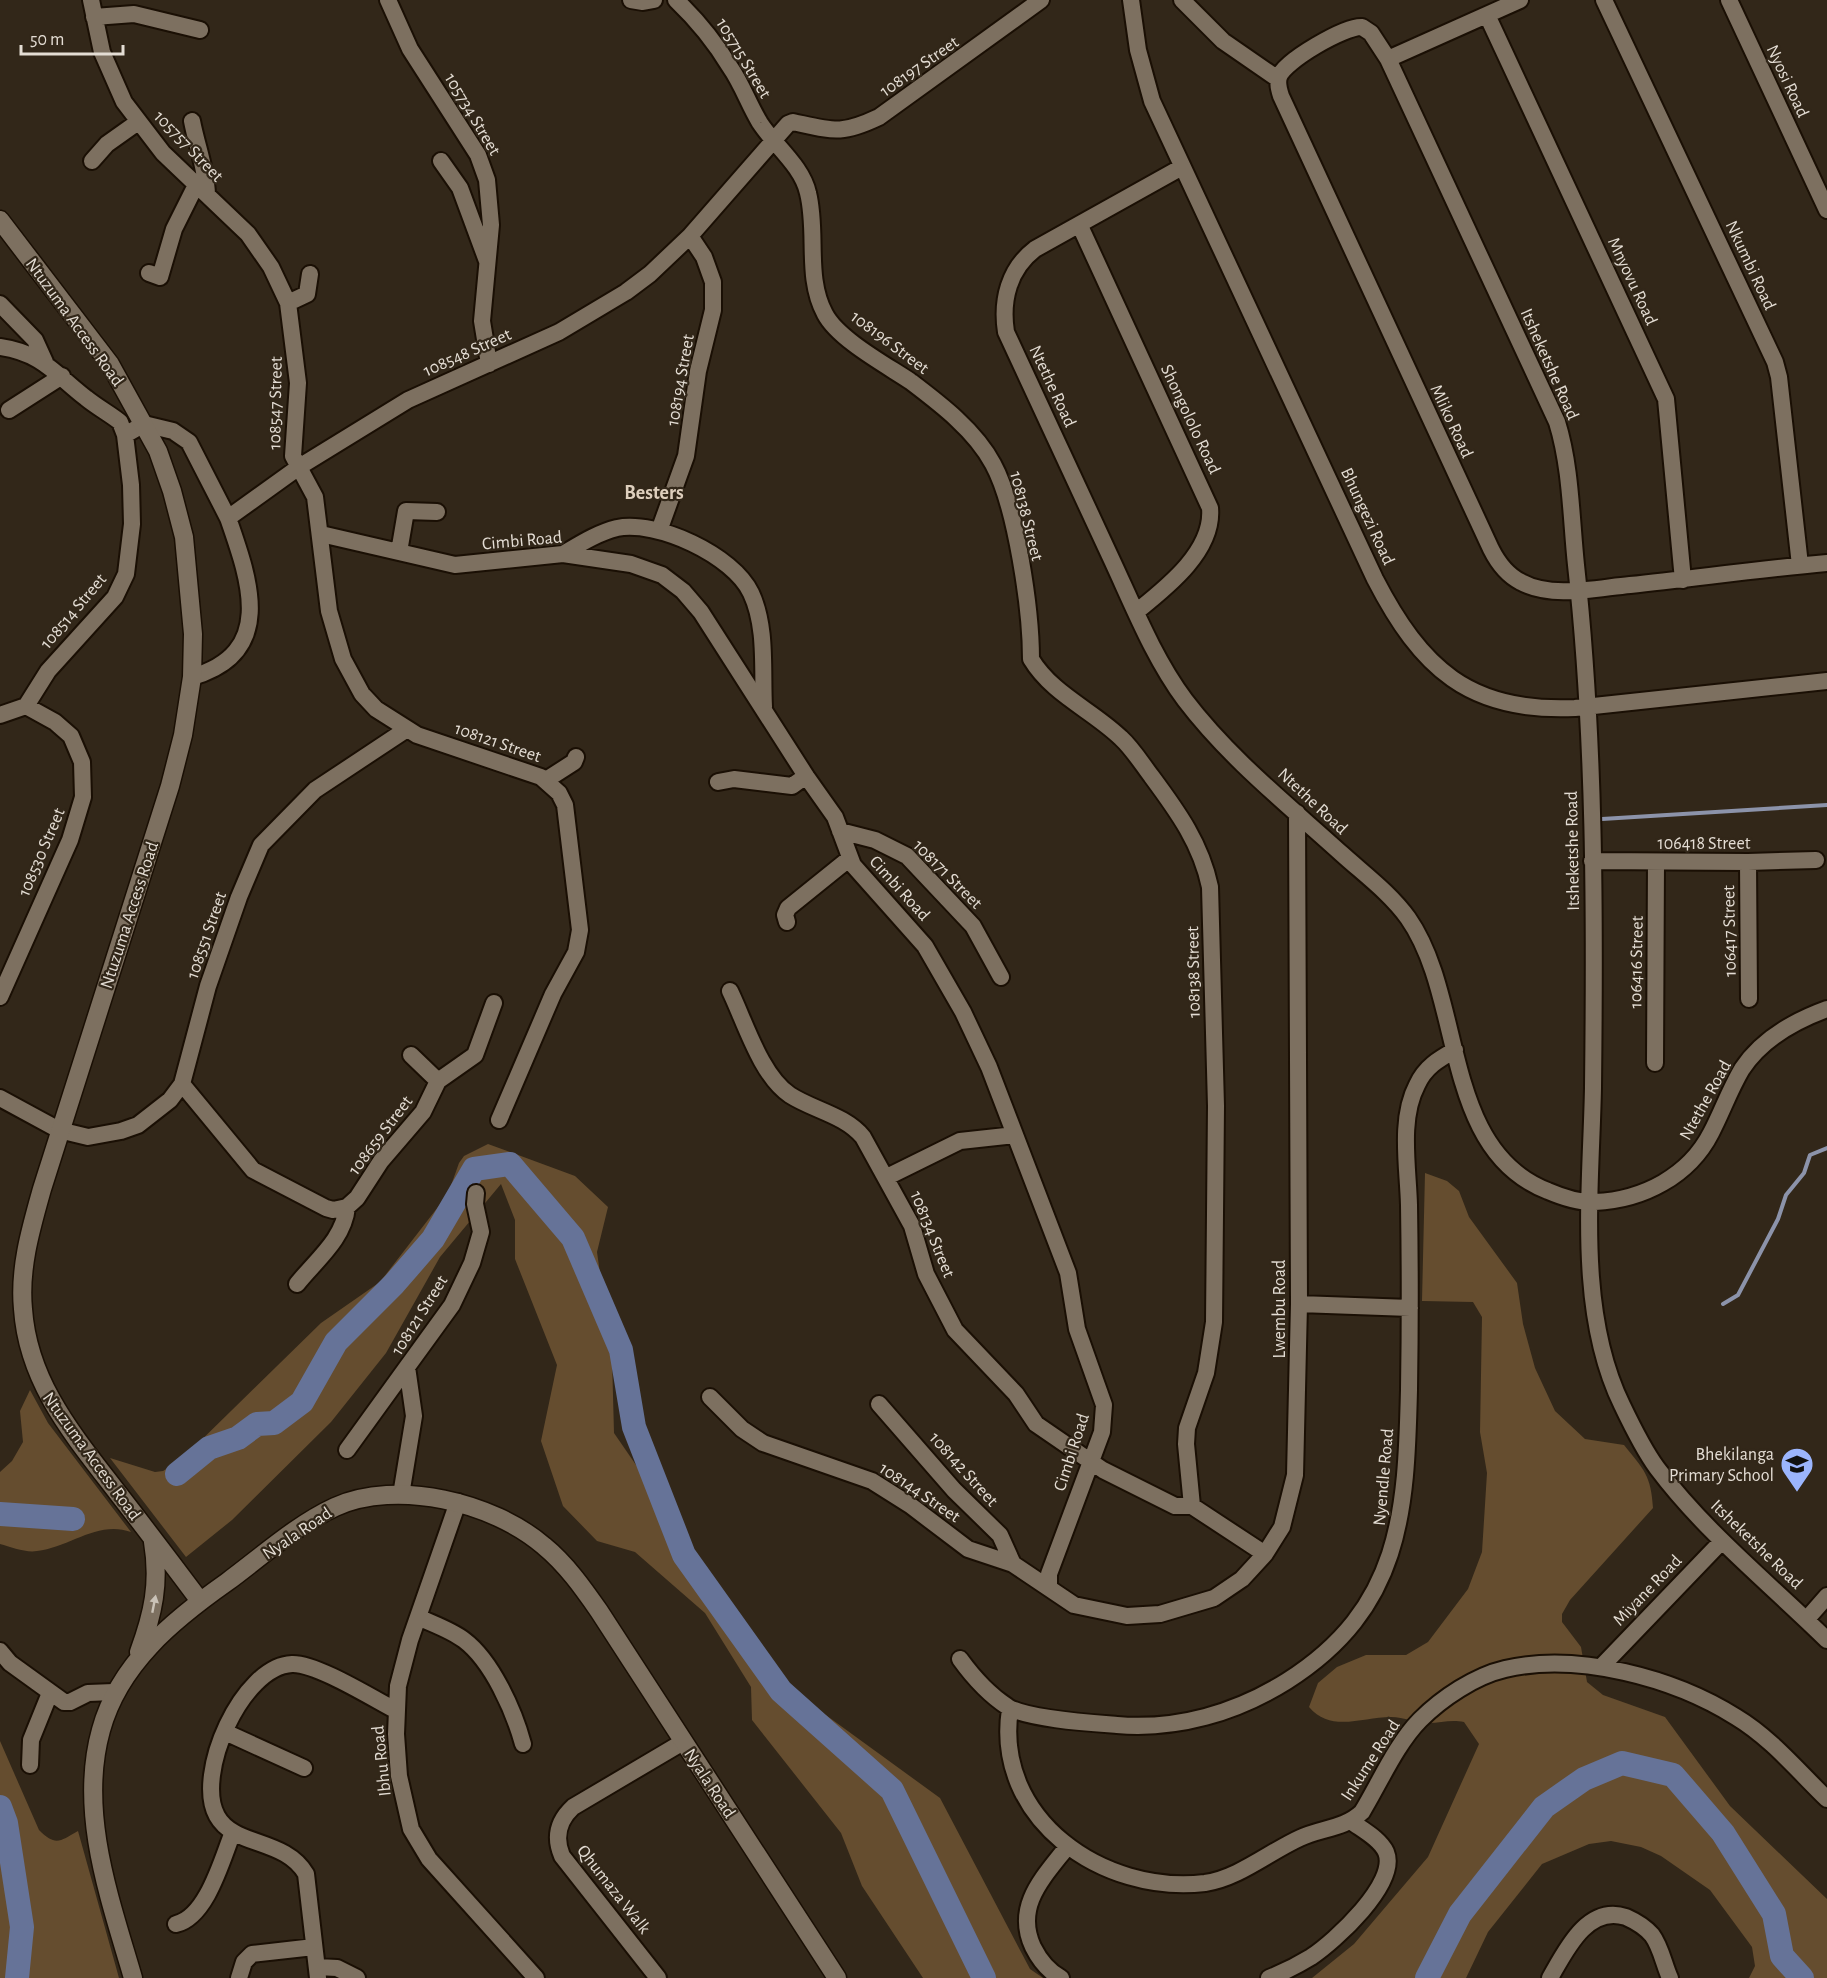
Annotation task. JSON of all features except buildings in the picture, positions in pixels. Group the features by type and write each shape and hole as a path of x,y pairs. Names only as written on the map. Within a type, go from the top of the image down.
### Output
{"street":[{"name":"105757 Street","path":"91,0 102,52 112,78 138,122 163,153 248,234 271,267 288,303"},
{"name":"105734 Street","path":"388,0 409,48 482,165 487,180 491,225 482,321 489,364"},
{"path":"631,0 643,2 654,0"},
{"name":"105715 Street","path":"676,0 699,22 732,68 772,141"},
{"name":"108197 Street","path":"807,125 840,132 851,130 879,117 1041,0"},
{"name":"Bhungezi Road","path":"1131,0 1145,78 1182,167 1375,579 1413,642 1434,665 1454,680 1488,698 1533,708 1587,706 1827,681"},
{"path":"1182,0 1223,40 1278,79"},
{"path":"1388,59 1520,0"},
{"name":"Nkumbi Road","path":"1604,0 1779,376 1800,565"},
{"name":"Nyosi Road","path":"1729,0 1827,210"},
{"path":"94,17 134,14 200,30"},
{"name":"Mnyovu Road","path":"1487,15 1666,399 1683,580"},
{"name":"Itsheketshe Road","path":"1278,79 1287,66 1304,54 1352,28 1362,27 1371,33 1388,59 1557,422 1563,448 1579,589 1587,706 1592,861 1591,1270 1596,1317 1611,1379 1621,1403 1655,1465 1722,1541 1827,1640"},
{"name":"Mliko Road","path":"1278,79 1281,96 1356,262 1498,562 1522,583 1557,590 1683,580 1827,563"},
{"path":"92,161 107,144 138,122"},
{"path":"154,275 174,229 202,189 205,166 196,145 192,122"},
{"name":"108548 Street","path":"228,518 299,467 408,400 489,364 589,315 650,274 690,236 784,128 793,122 807,125"},
{"name":"108196 Street","path":"772,141 795,167 807,190 812,215 814,283 825,315 843,333 931,397 965,428"},
{"path":"441,161 460,188 487,261"},
{"name":"Ntethe Road","path":"1182,167 1080,226 1035,249 1022,259 1007,292 1004,321 1006,332 1136,612 1164,669 1185,701 1215,736 1378,887 1408,918 1437,982 1480,1130 1505,1165 1536,1186 1565,1197 1591,1203 1631,1196 1668,1181 1694,1160 1705,1144 1738,1077 1751,1058 1783,1030 1802,1018 1827,1009"},
{"name":"Ntuzuma Access Road","path":"0,220 110,364 158,451 172,491 184,537 193,634 192,677 183,735 170,786 59,1130 29,1237 23,1274 22,1308 28,1347 41,1383 56,1411 200,1601"},
{"name":"Shongololo Road","path":"1080,226 1210,508 1211,519 1208,532 1190,561 1158,594 1136,612"},
{"name":"108194 Street","path":"659,531 686,456 698,371 713,310 713,282 704,257 690,236"},
{"path":"288,303 307,294 310,274"},
{"name":"108547 Street","path":"288,303 298,373 292,450 299,467"},
{"path":"0,304 28,331 45,362"},
{"path":"0,347 24,352 45,362 86,399 120,422 125,435 144,424 173,431 189,442 228,518 249,594 250,624 241,645 224,665 192,677"},
{"path":"9,410 62,376"},
{"name":"108138 Street","path":"965,428 993,463 1006,502 1026,601 1024,660 1052,686 1116,734 1133,752 1185,823 1202,855 1210,887 1216,1106 1214,1322 1206,1373 1187,1428 1186,1444 1192,1506"},
{"name":"108514 Street","path":"26,706 48,671 115,597 122,584 128,563 132,524 130,462 125,435"},
{"name":"108121 Street","path":"299,467 315,497 327,600 343,659 369,703 407,729 546,780 559,793 565,805 580,935 576,952 552,994 498,1120"},
{"path":"399,552 406,511 437,512"},
{"path":"563,554 602,533 617,528 636,527 659,531 714,555 736,570 747,585 758,616 764,707"},
{"name":"Cimbi Road","path":"321,534 461,566 563,554 631,564 656,572 675,584 701,612 764,707 806,776 835,817 850,858 860,874 888,902 929,952 963,1012 989,1067 1068,1273 1077,1329 1102,1395 1103,1424 1092,1461 1048,1574 1048,1586"},
{"path":"0,715 26,706"},
{"name":"108530 Street","path":"0,997 70,840 83,797 82,762 71,736 54,722 26,706"},
{"name":"108551 Street","path":"59,1130 88,1137 121,1131 138,1125 158,1110 182,1084 208,986 239,897 261,845 287,815 315,790 407,729"},
{"path":"546,780 574,762 576,757"},
{"path":"718,782 734,779 788,786 796,784 806,776"},
{"name":"Lwembu Road","path":"1048,1586 1064,1600 1087,1609 1127,1616 1160,1614 1214,1598 1242,1579 1265,1554 1287,1512 1295,1475 1299,1304 1297,813"},
{"name":"108171 Street","path":"840,831 875,840 907,856 973,926 1001,977"},
{"path":"787,922 785,915 788,908 850,858"},
{"name":"106418 Street","path":"1592,861 1816,860"},
{"name":"106416 Street","path":"1654,1063 1656,862"},
{"name":"106417 Street","path":"1748,862 1749,999"},
{"name":"108134 Street","path":"730,991 762,1061 778,1085 797,1100 859,1132 912,1226 926,1274 955,1330 1016,1394 1042,1430 1103,1470 1175,1506 1192,1506"},
{"path":"411,1055 438,1081 476,1055 494,1003"},
{"name":"Nyendle Road","path":"960,1659 982,1688 1010,1709 1063,1720 1141,1727 1182,1722 1222,1713 1257,1699 1326,1653 1371,1597 1386,1567 1397,1536 1407,1466 1410,1308 1407,1115 1422,1076 1431,1065 1455,1050"},
{"name":"108659 Street","path":"297,1284 316,1260 332,1245 345,1221 347,1207 361,1193 381,1161 423,1112 438,1081"},
{"path":"182,1084 253,1170 326,1208 333,1210 347,1207"},
{"path":"0,1098 59,1130"},
{"path":"887,1178 960,1142 1015,1135"},
{"name":"108121 Street","path":"401,1495 414,1416 407,1367 452,1305 472,1263 481,1232 475,1204 476,1193"},
{"path":"1299,1304 1410,1308"},
{"path":"346,1450 407,1367"},
{"name":"108144 Street","path":"710,1397 742,1429 763,1443 872,1481 910,1505 968,1549 1013,1564 1048,1586"},
{"name":"108142 Street","path":"879,1404 954,1490 1000,1535 1013,1564"},
{"name":"Nyala Road","path":"133,1978 112,1904 94,1814 95,1756 105,1715 114,1692 137,1660 200,1601 308,1523 335,1507 363,1499 401,1495 458,1502 523,1531 555,1556 588,1596 837,1978"},
{"name":"Ibhu Road","path":"458,1502 403,1664 395,1710 399,1776 407,1815 429,1859 536,1978"},
{"path":"1192,1506 1265,1554"},
{"path":"137,1660 156,1599 157,1573 153,1539"},
{"name":"Miyane Road","path":"1601,1667 1722,1541"},
{"path":"1806,1620 1827,1596"},
{"path":"418,1617 463,1639 475,1651 506,1698 523,1744"},
{"path":"0,1651 10,1663 67,1703 88,1693 114,1692"},
{"path":"357,1978 337,1968 317,1972 310,1892 306,1874 298,1860 233,1832 217,1816 211,1797 213,1763 225,1732 252,1688 283,1665 312,1667 395,1710"},
{"name":"Inkume Road","path":"1010,1709 1008,1737 1011,1761 1020,1786 1034,1813 1067,1847 1115,1871 1158,1883 1207,1882 1244,1868 1300,1837 1352,1822 1362,1812 1420,1720 1464,1686 1504,1669 1527,1665 1601,1667 1680,1688 1737,1717 1761,1735 1827,1799"},
{"path":"30,1765 31,1740 50,1693"},
{"path":"225,1732 304,1768"},
{"name":"Qhumaza Walk","path":"658,1978 562,1856 557,1834 562,1819 573,1807 683,1742"},
{"path":"1269,1978 1313,1955 1332,1940 1349,1924 1386,1874 1388,1860 1385,1850 1379,1842 1352,1822"},
{"path":"176,1924 188,1920 199,1908 233,1832"},
{"path":"1061,1978 1047,1969 1039,1957 1029,1935 1026,1914 1034,1888 1067,1847"},
{"path":"1550,1978 1579,1932 1596,1919 1613,1915 1631,1919 1651,1933 1670,1978"},
{"path":"239,1978 244,1962 252,1954 314,1947"}],"shaded area":[{"path":"488,1144 575,1176 608,1207 597,1252 612,1358 614,1433 790,1689 940,1798 1030,1969 1043,1978 923,1978 862,1886 841,1833 752,1720 751,1687 705,1613 635,1552 597,1541 563,1506 541,1441 557,1365 515,1259 515,1220 501,1184 440,1257 386,1353 331,1422 232,1520 186,1557 110,1458 155,1472 163,1471 182,1459 321,1323 380,1282 448,1194 459,1163 464,1156"},
{"path":"1425,1173 1447,1181 1459,1191 1469,1217 1517,1283 1523,1324 1535,1368 1555,1411 1585,1439 1624,1445 1648,1480 1653,1508 1570,1600 1562,1614 1562,1622 1581,1647 1587,1682 1603,1695 1665,1717 1730,1806 1827,1899 1827,1978 1749,1978 1755,1966 1752,1947 1710,1890 1661,1856 1641,1847 1611,1841 1589,1844 1542,1864 1488,1932 1466,1978 1312,1978 1354,1944 1428,1857 1479,1744 1464,1722 1423,1723 1391,1717 1337,1722 1327,1720 1309,1707 1318,1683 1337,1667 1366,1655 1406,1655 1428,1642 1468,1589 1482,1552 1487,1473 1480,1432 1482,1317 1473,1302 1422,1301"},
{"path":"30,1390 48,1423 131,1532 107,1529 49,1549 33,1551 0,1544 0,1472 12,1461 23,1442 20,1411"},
{"path":"0,1741 39,1830 50,1839 58,1841 78,1831 119,1978 0,1978"}],"waterway":[{"path":"1602,819 1827,805"},
{"path":"1723,1304 1738,1295 1778,1219 1786,1195 1804,1173 1810,1155 1827,1148"},
{"path":"177,1474 209,1448 238,1438 257,1424 274,1423 302,1402 336,1342 394,1284 433,1239 474,1169 510,1164 573,1238 621,1350 634,1427 684,1555 781,1691 892,1790 984,1978"},
{"path":"0,1514 73,1519"},
{"path":"1427,1978 1460,1914 1544,1807 1584,1779 1622,1763 1673,1775 1723,1833 1774,1914 1782,1956 1802,1978"},
{"path":"0,1807 6,1823 22,1927 17,1978"}],"place":[{"name":"Bhekilanga Primary School","path":"1797,1493"}],"district":[{"name":"Besters","path":"654,492"}]}
